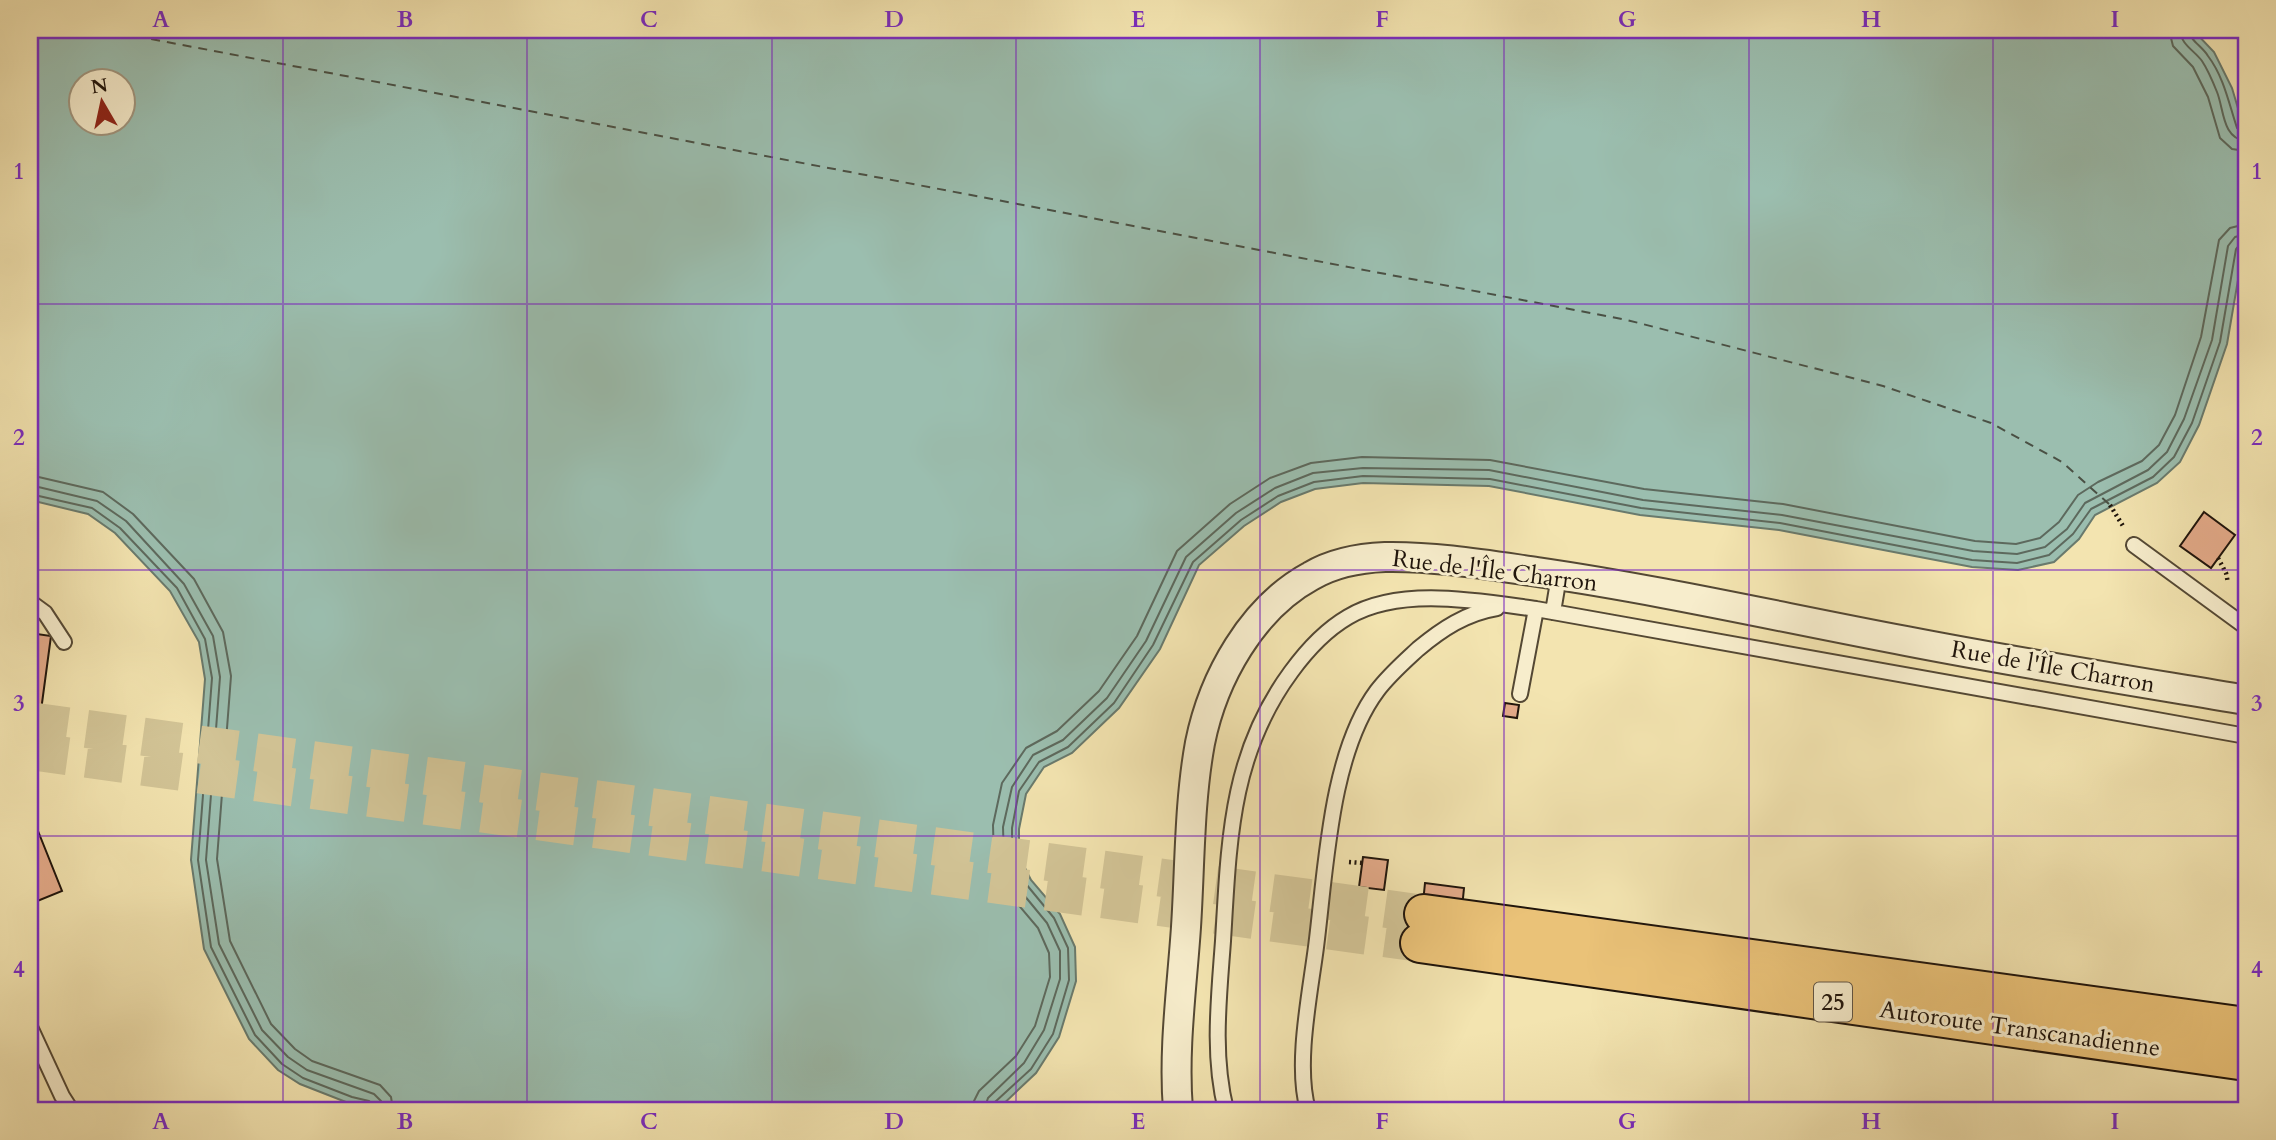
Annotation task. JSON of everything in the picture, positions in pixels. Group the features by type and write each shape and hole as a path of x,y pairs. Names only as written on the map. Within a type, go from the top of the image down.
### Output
{"highway":[{"name":"Autoroute Transcanadienne","path":"2246,1027 1422,929 2246,1061"}],"street":[{"name":"Rue de l'Île Charron","path":"1178,1110 1179,1030 1200,743 1217,688 1249,632 1292,587 1323,570 1358,559 1385,557 1441,561 1559,576 1929,646 2246,700"}],"lane":[{"path":"2134,545 2246,627"},
{"path":"1553,612 1559,576"},
{"path":"1226,1110 1217,1038 1230,833 1237,792 1248,753 1283,682 1304,653 1349,616 1375,605 1404,599 1436,599 1518,606 2246,736"},
{"path":"30,602 45,613 64,642"},
{"path":"1308,1110 1303,1080 1313,974 1337,794 1353,733 1377,690 1402,663 1433,637 1462,618 1481,611 1518,606"},
{"path":"1520,694 1536,609"},
{"path":"30,1027 71,1110"}],"path":[{"path":"2218,558 2226,573 2229,590"}],"water":[{"path":"30,30 2193,30 2214,52 2232,88 2245,132 2246,210 2243,251 2227,344 2199,425 2180,462 2157,483 2095,515 2079,539 2054,562 2018,570 1972,567 1779,530 1640,515 1489,486 1363,483 1315,489 1281,502 1244,526 1199,565 1160,649 1119,708 1072,753 1044,767 1026,794 1019,829 1019,856 1031,880 1060,914 1075,947 1076,981 1059,1037 1036,1073 997,1110 383,1110 351,1104 300,1084 278,1070 249,1039 204,949 191,860 205,679 199,642 170,591 115,533 88,514 30,500"}],"building":[{"path":"2204,512 2235,535 2211,568 2180,546"},
{"path":"30,633 51,636 36,748 30,747"},
{"path":"1505,703 1519,705 1517,718 1503,716"},
{"path":"30,811 62,891 30,904"},
{"path":"1363,857 1388,860 1384,890 1359,887"},
{"path":"1425,883 1464,888 1462,908 1423,903"}],"ferry route":[{"path":"104,30 1627,320 1883,386 1991,423 2062,462 2110,505"}],"tunnel":[{"path":"30,721 1424,914"},
{"path":"30,751 1420,943"}]}
